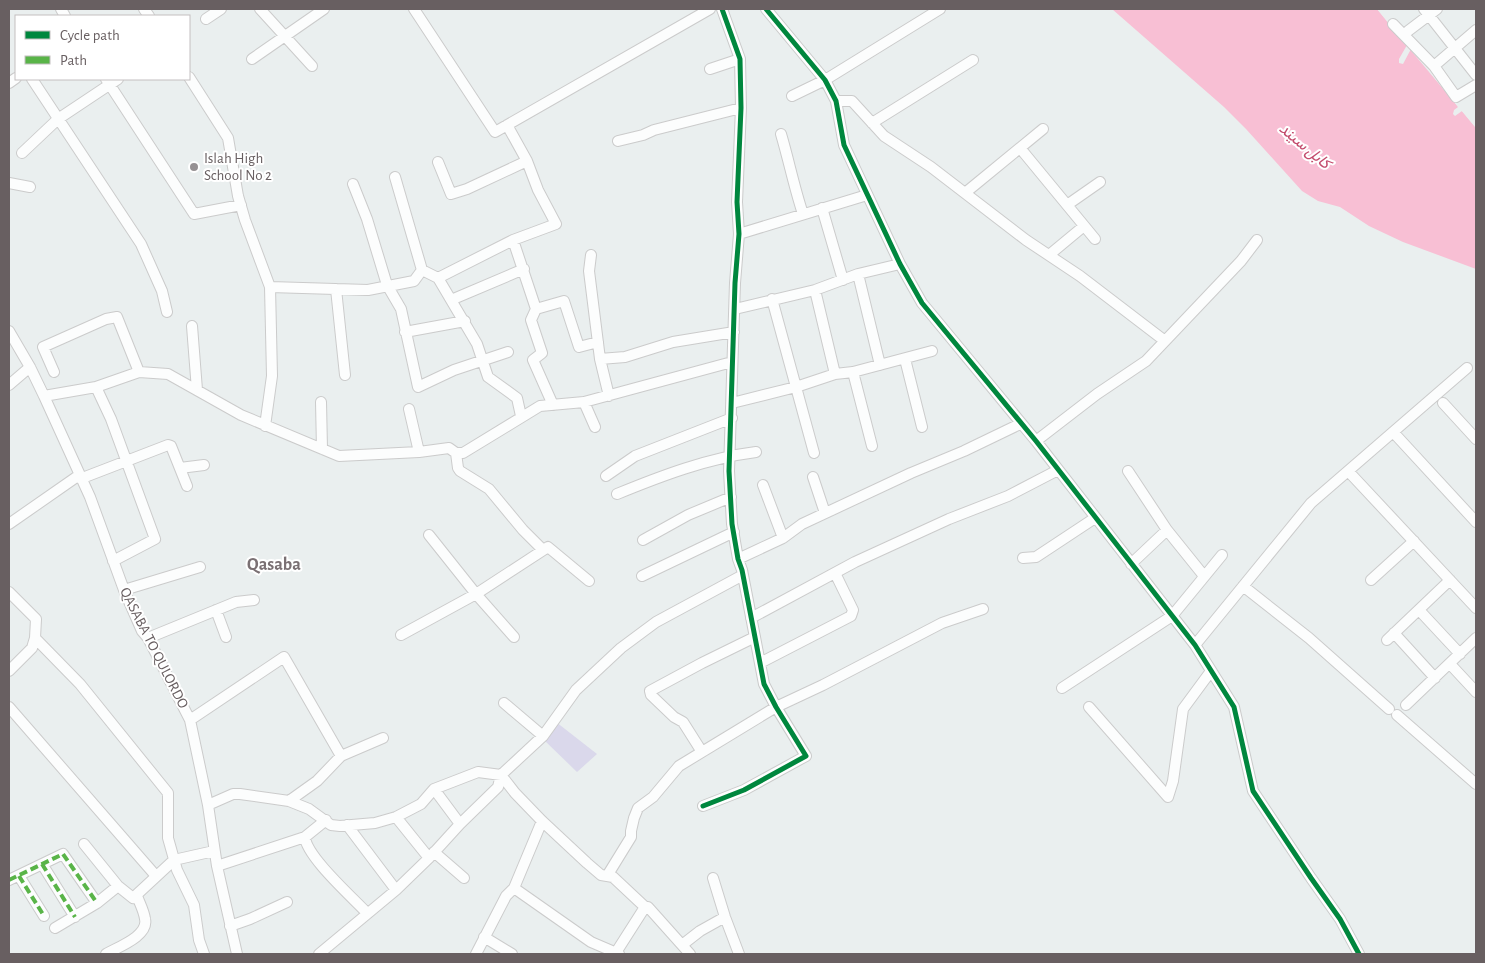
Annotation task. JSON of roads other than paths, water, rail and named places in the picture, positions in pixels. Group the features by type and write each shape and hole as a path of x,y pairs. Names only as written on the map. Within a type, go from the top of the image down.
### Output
{"street":[{"path":"206,20 221,9"},
{"path":"260,9 312,66"},
{"path":"252,59 324,9"},
{"path":"416,9 495,132 710,9"},
{"path":"703,806 744,790 806,756 764,684 734,532 729,471 735,283 739,234 736,202 741,108 740,59 722,9"},
{"path":"766,9 825,80 836,102 844,145 900,264 922,303 1020,424 1036,441 1195,645 1234,707 1254,791 1340,919 1358,954"},
{"path":"792,96 825,80 940,9"},
{"path":"1408,31 1430,11 1455,49 1476,75"},
{"path":"1393,24 1434,66 1456,97 1476,84"},
{"path":"1434,66 1476,30"},
{"path":"710,69 740,59"},
{"path":"872,124 973,60"},
{"path":"190,79 228,138 241,205 270,287 272,376 265,426"},
{"path":"33,80 141,244 162,291 167,312"},
{"path":"22,153 58,119 111,81 194,214 241,205"},
{"path":"836,102 852,101 884,136 932,167 1026,240 1165,341"},
{"path":"618,141 741,108"},
{"path":"438,278 513,240 556,224 538,190 527,161 507,125"},
{"path":"965,193 1043,129"},
{"path":"781,134 790,164 792,182 803,214"},
{"path":"1020,148 1095,239"},
{"path":"438,162 451,194 467,190 527,161"},
{"path":"395,177 422,270 438,278 478,344 488,377 517,398 521,416"},
{"path":"1067,206 1100,182"},
{"path":"9,183 30,187"},
{"path":"353,184 367,219 387,285 401,309 418,387 454,370 508,352"},
{"path":"739,234 867,196"},
{"path":"822,208 844,280"},
{"path":"1049,255 1084,226"},
{"path":"513,240 536,309 531,320 542,353 533,360 553,404"},
{"path":"1036,441 1097,394 1146,361 1241,261 1256,240"},
{"path":"591,255 590,271 600,359 609,396"},
{"path":"735,309 815,290 858,274 900,264"},
{"path":"451,300 524,269"},
{"path":"270,287 368,290 414,281 422,270"},
{"path":"858,274 880,365"},
{"path":"336,289 345,375"},
{"path":"815,290 836,374"},
{"path":"772,299 814,453"},
{"path":"536,309 564,301 578,347 598,342"},
{"path":"54,372 43,346 106,319 117,317 139,372"},
{"path":"405,332 465,321"},
{"path":"192,326 197,390"},
{"name":"QASABA TO QULORDO","path":"9,331 30,367 90,497 112,561 142,631 148,638 190,720 208,805 217,866 236,954"},
{"path":"600,359 625,357 674,342 734,332"},
{"path":"732,402 932,351"},
{"path":"904,359 922,427"},
{"path":"44,396 96,387 139,372 168,374 242,415 339,456 419,452 449,448 456,453 463,453 540,406 584,402 732,362"},
{"path":"9,385 30,367"},
{"path":"1195,645 1311,503 1467,368"},
{"path":"853,372 872,446"},
{"path":"96,387 111,419 155,538 112,561"},
{"path":"321,402 322,449"},
{"path":"584,402 594,427"},
{"path":"1443,403 1476,439"},
{"path":"410,409 419,452"},
{"path":"606,476 635,456 732,418"},
{"path":"738,559 783,538 802,524 911,473 964,452 1020,424"},
{"path":"1393,432 1476,522"},
{"path":"9,524 80,476 85,477 170,445 186,486"},
{"path":"617,494 653,479 730,455 756,452"},
{"path":"456,453 460,472 489,489 523,530 543,550"},
{"path":"180,468 204,465"},
{"path":"751,618 855,562 949,519 1008,496 1058,470"},
{"path":"1128,471 1168,530 1204,576"},
{"path":"1348,471 1476,608"},
{"path":"813,477 825,513"},
{"path":"763,485 783,538"},
{"path":"643,540 688,515 731,496"},
{"path":"1023,558 1036,557 1095,518"},
{"path":"1131,564 1168,530"},
{"path":"642,576 734,532"},
{"path":"428,534 476,594 514,637"},
{"path":"1371,580 1414,541"},
{"path":"401,635 476,594 550,546 589,581"},
{"path":"1062,688 1172,616 1222,555"},
{"path":"124,590 200,567"},
{"path":"760,663 851,616 853,610 835,573"},
{"path":"318,954 396,890 431,855 498,787 500,775 543,736 576,690 620,648 656,622 743,575"},
{"path":"1435,678 1390,637 1450,580"},
{"path":"1242,586 1309,638 1476,784"},
{"path":"9,592 36,619 35,638 32,648 9,671"},
{"path":"148,638 236,602 254,600"},
{"path":"607,876 632,837 631,831 638,808 653,797 679,766 776,707 823,685 942,622 983,609"},
{"path":"216,610 226,637"},
{"path":"1419,610 1460,654"},
{"path":"702,752 683,722 651,696 650,691 755,637"},
{"path":"35,638 80,684 168,793 168,838 177,870 194,905 199,940 204,954"},
{"path":"1406,705 1476,638"},
{"path":"190,720 284,657 341,756"},
{"path":"1450,664 1476,692"},
{"path":"1089,706 1168,797 1173,781 1183,709 1211,671"},
{"path":"504,703 543,736"},
{"path":"9,707 156,876"},
{"path":"289,801 317,781 341,756 383,738"},
{"path":"208,805 233,794 289,801 309,809 331,825 375,823 396,817 421,804 434,789 478,772 500,775 542,821 601,875 613,877 645,907 648,907 690,954"},
{"path":"434,789 460,824"},
{"path":"396,817 431,855 464,878"},
{"path":"217,866 305,837 326,820"},
{"path":"476,954 506,896 514,888 542,821"},
{"path":"347,824 396,890"},
{"path":"305,837 305,844 322,866 367,913"},
{"path":"84,844 118,886 130,897 134,898 174,860 214,850"},
{"path":"9,880 64,855 97,903"},
{"path":"42,864 75,917"},
{"path":"19,876 44,916"},
{"path":"713,878 724,917 739,954"},
{"path":"55,928 97,903 118,886"},
{"path":"514,888 591,942 617,954 645,907"},
{"path":"106,954 140,935 145,927 146,921 137,896"},
{"path":"230,926 287,902"},
{"path":"682,945 700,931 724,917"},
{"path":"484,937 512,954"}],"water":[{"name":"کابل سيند","path":"1112,9 1377,9 1476,128 1476,269 1403,242 1369,226 1340,207 1318,201 1302,191 1224,107"}],"place":[{"name":"Islah High School No 2","path":"194,167"}],"district":[{"name":"Qasaba","path":"274,565"}]}
